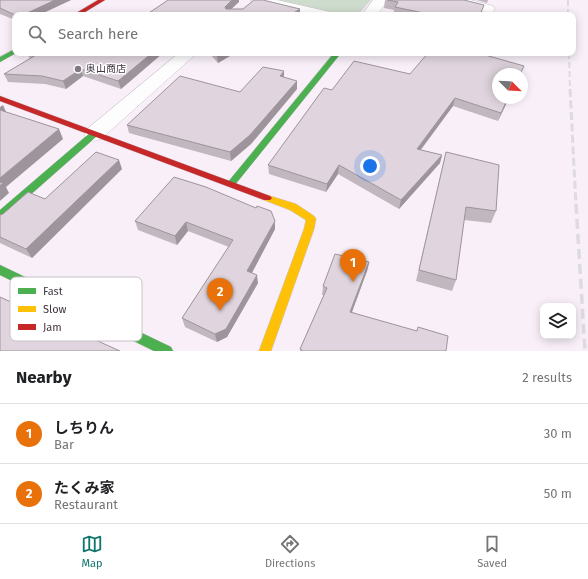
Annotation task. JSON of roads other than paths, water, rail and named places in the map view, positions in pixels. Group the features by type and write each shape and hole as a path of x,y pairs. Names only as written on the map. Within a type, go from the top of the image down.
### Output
{"main road":[{"path":"81,12 102,0"},
{"path":"0,60 12,53"},
{"path":"231,184 336,56"},
{"path":"0,98 293,207 310,219 309,229 265,351"},
{"path":"0,216 94,134"},
{"path":"0,270 14,277"},
{"path":"142,339 167,351"}],"street":[{"path":"371,12 381,0"},
{"path":"454,0 488,9"},
{"path":"252,2 308,12"},
{"path":"94,134 185,56"}],"railway":[{"path":"568,0 568,12"},
{"path":"569,56 570,90"},
{"path":"570,89 576,205"},
{"path":"576,204 585,351"}],"place":[{"name":"奥山商店","path":"78,69"},
{"name":"しちりん","path":"353,282"},
{"name":"たくみ家","path":"220,311"}]}
